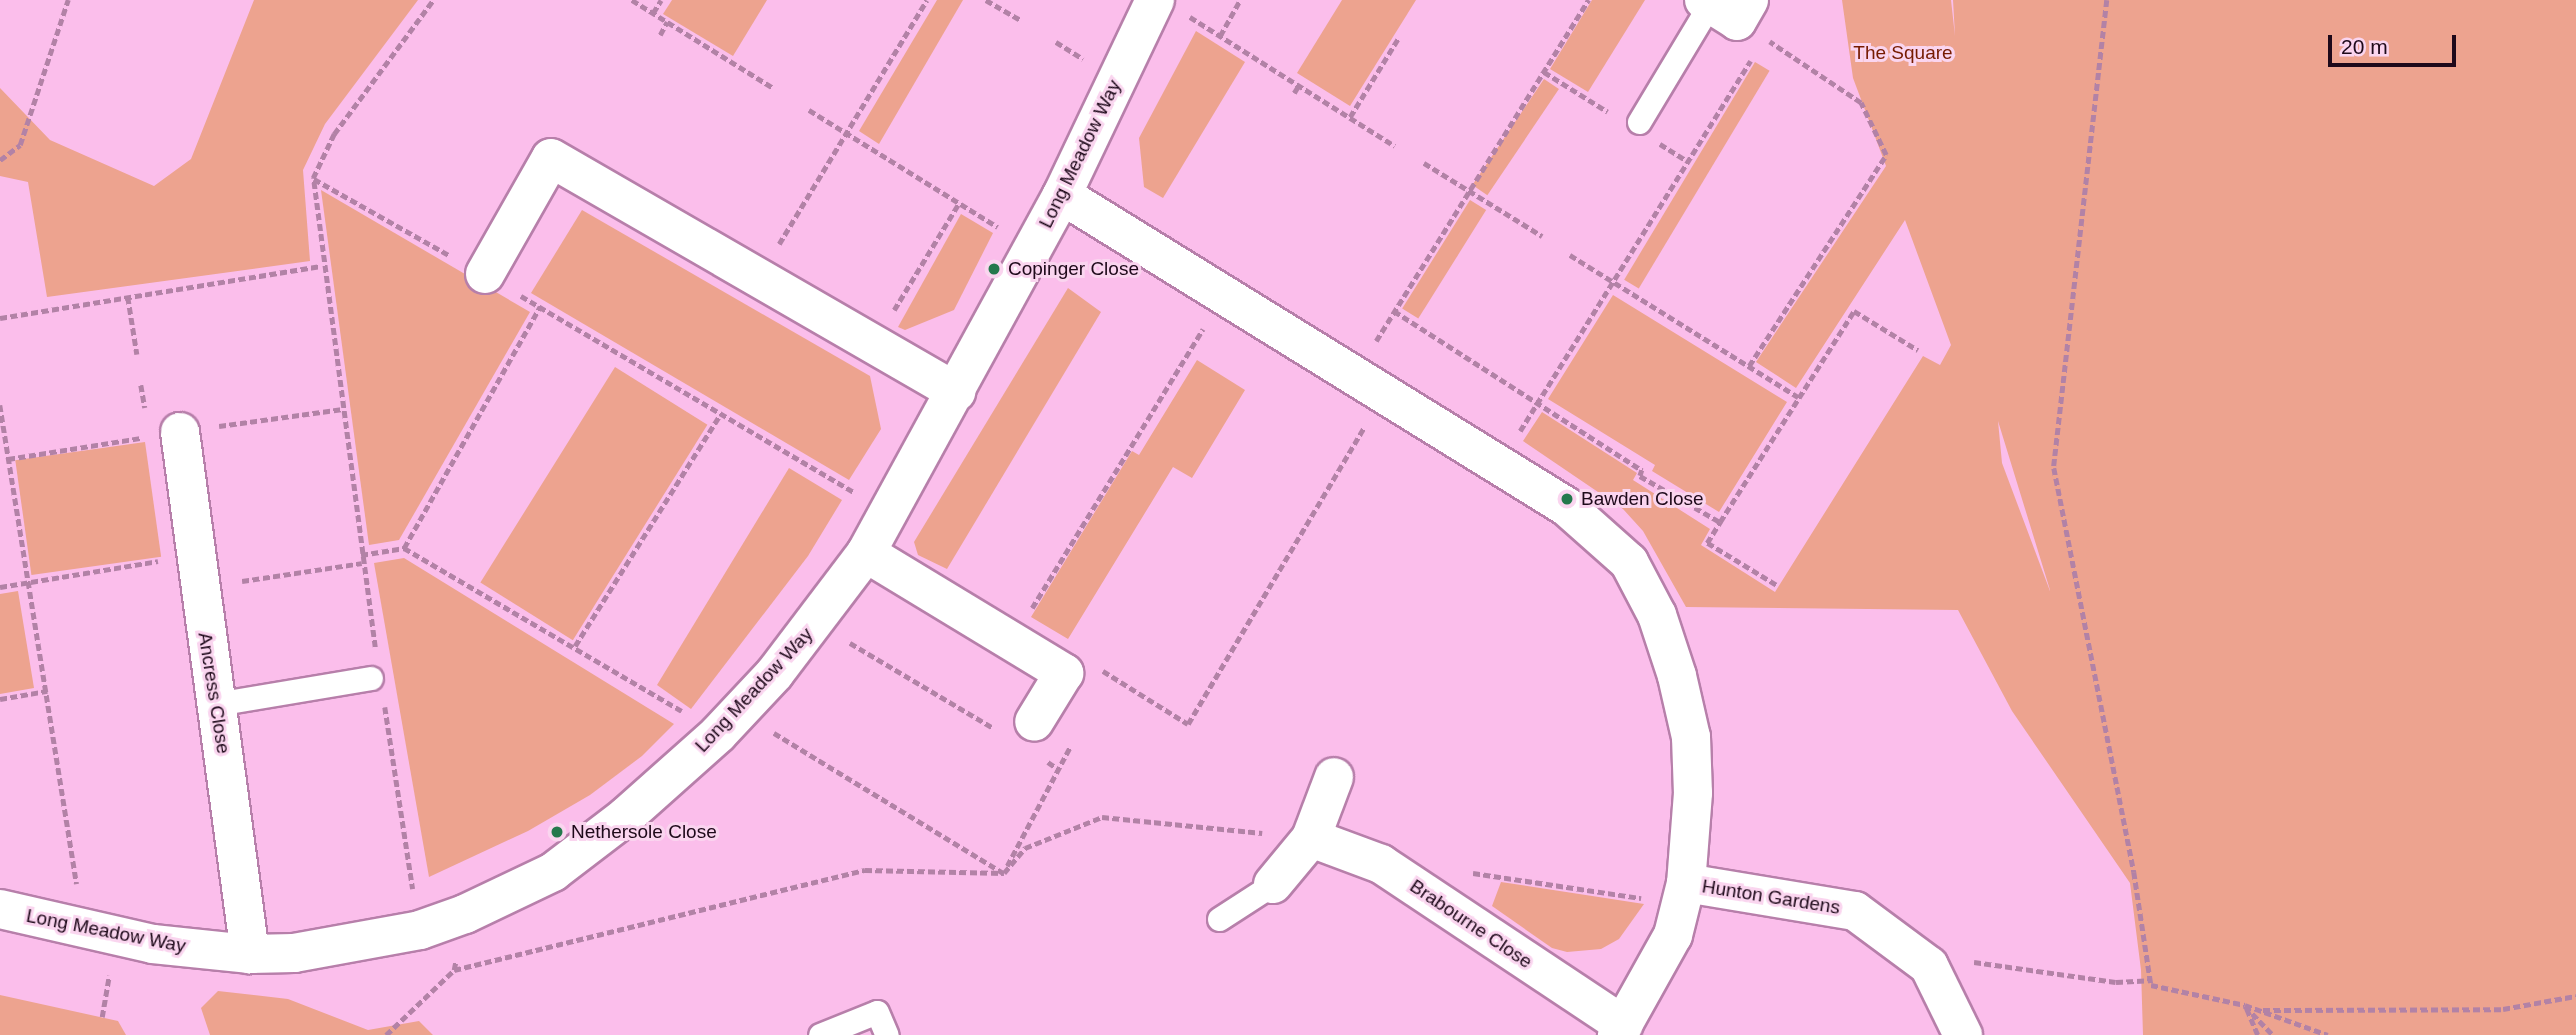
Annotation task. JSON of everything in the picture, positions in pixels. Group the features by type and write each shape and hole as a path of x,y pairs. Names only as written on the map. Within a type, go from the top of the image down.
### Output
{"street":[{"name":"Long Meadow Way","path":"0,909 84,931 153,944 250,954 294,953 419,930 465,914 553,872 625,817 729,723 816,623 866,553 1062,195 1170,7"},
{"path":"482,273 551,158 956,392"},
{"path":"1062,195 1567,507 1629,562 1657,615 1690,737 1692,839 1684,893 1660,964 1620,1030"},
{"name":"Ancress Close","path":"180,432 196,571 250,954"},
{"path":"866,553 1013,639 1064,673 1024,737"},
{"path":"1273,884 1311,838 1335,777"},
{"name":"Brabourne Close","path":"1311,838 1381,864 1620,1030"},
{"name":"Hunton Gardens","path":"1684,893 1855,911 1929,966 1963,1035"}],"lane":[{"path":"1639,122 1733,13"},
{"path":"216,704 374,668"},
{"path":"1219,919 1273,884"},
{"path":"820,1035 877,1012 887,1035"}],"path":[{"path":"0,160 20,145 68,0"},
{"path":"374,668 343,409 321,265 313,178 334,134 433,0"},
{"path":"632,0 772,87"},
{"path":"653,13 661,0"},
{"path":"758,278 928,0"},
{"path":"986,0 1020,20"},
{"path":"1220,36 1240,0"},
{"path":"1101,683 1107,671 1188,724 1369,385 1394,311 1588,0"},
{"path":"2107,0 2054,468 2134,872 2151,985 2245,1005 2328,1035"},
{"path":"1170,7 1395,146"},
{"path":"1499,465 1612,281 1733,13 1861,103 1886,155 1749,366"},
{"path":"660,35 667,22"},
{"path":"1349,117 1399,37"},
{"path":"1294,93 1298,85"},
{"path":"809,110 1033,248"},
{"path":"1424,163 1542,236"},
{"path":"313,178 482,273 720,415 889,511"},
{"path":"873,344 959,203"},
{"path":"1570,255 1798,397"},
{"path":"0,318 321,265"},
{"path":"1013,639 1224,295"},
{"path":"128,297 137,354"},
{"path":"404,548 540,307"},
{"path":"1394,311 1642,470 1640,476 1720,522"},
{"path":"1776,585 1707,543 1854,311 1918,350"},
{"path":"0,405 84,931"},
{"path":"8,459 343,409"},
{"path":"575,646 720,415"},
{"path":"362,555 404,548 575,646 729,723 1004,873"},
{"path":"0,587 30,582 362,563"},
{"path":"816,623 1024,737 1058,769"},
{"path":"0,699 47,691"},
{"path":"383,699 419,930"},
{"path":"1004,873 1071,745"},
{"path":"1004,873 1025,848 1102,817 1311,838"},
{"path":"386,1035 454,970 865,870 1004,873"},
{"path":"1460,871 1684,893"},
{"path":"454,970 465,914"},
{"path":"1929,966 1951,959 2116,982 2150,980"},
{"path":"2259,1010 2503,1009 2576,996"},
{"path":"2245,1005 2258,1035"},
{"path":"2245,1005 2273,1035"}],"green space":[{"path":"254,0 418,0 325,124 303,170 310,261 47,297 28,182 0,176 0,88 50,140 154,186 191,159"},
{"path":"672,0 767,0 733,56 663,14"},
{"path":"937,0 963,0 879,144 859,131"},
{"path":"1342,0 1416,0 1350,106 1297,73"},
{"path":"1592,0 1645,0 1588,92 1550,69"},
{"name":"The Square","path":"1842,0 1951,0 1955,36 1953,0 2576,0 2576,1035 2143,1035 2141,970 2130,883 2012,711 1958,610 1686,607 1643,531 1623,509 1523,441 1542,412 1637,473 1633,480 1710,529 1701,545 1775,592 1923,356 1940,365 1951,345 1905,220 1796,388 1756,362 1886,166 1853,78","holes":["1998,421 2050,591 2002,463"]},
{"path":"1196,31 1245,62 1163,198 1144,187 1139,138"},
{"path":"1755,62 1770,71 1639,288 1624,280"},
{"path":"1544,79 1559,89 1487,195 1472,185"},
{"path":"321,190 530,312 399,540 369,545"},
{"path":"1470,200 1486,210 1418,319 1402,309"},
{"path":"582,210 870,376 881,429 849,480 531,293"},
{"path":"961,214 993,233 954,310 905,330 898,327"},
{"path":"1068,288 1101,312 947,569 918,555 914,542"},
{"path":"1613,295 1787,402 1719,512 1652,471 1655,465 1548,399"},
{"path":"1197,360 1245,390 1192,478 1173,467 1068,639 1031,617 1132,451 1139,455"},
{"path":"615,367 707,425 573,640 480,582"},
{"path":"145,442 161,557 31,575 15,460"},
{"path":"789,468 842,500 808,556 691,709 657,685"},
{"path":"404,558 674,724 642,756 590,795 528,831 429,877 374,563"},
{"path":"18,591 34,688 0,694 0,594"},
{"path":"1501,882 1644,904 1619,939 1601,949 1567,952 1552,948 1492,906"},
{"path":"218,991 288,999 368,1030 419,1021 433,1035 210,1035 201,1008"},
{"path":"0,995 118,1021 126,1035 0,1035"}],"place":[{"name":"Copinger Close","path":"994,269"},
{"name":"Bawden Close","path":"1567,499"},
{"name":"Nethersole Close","path":"557,832"}]}
